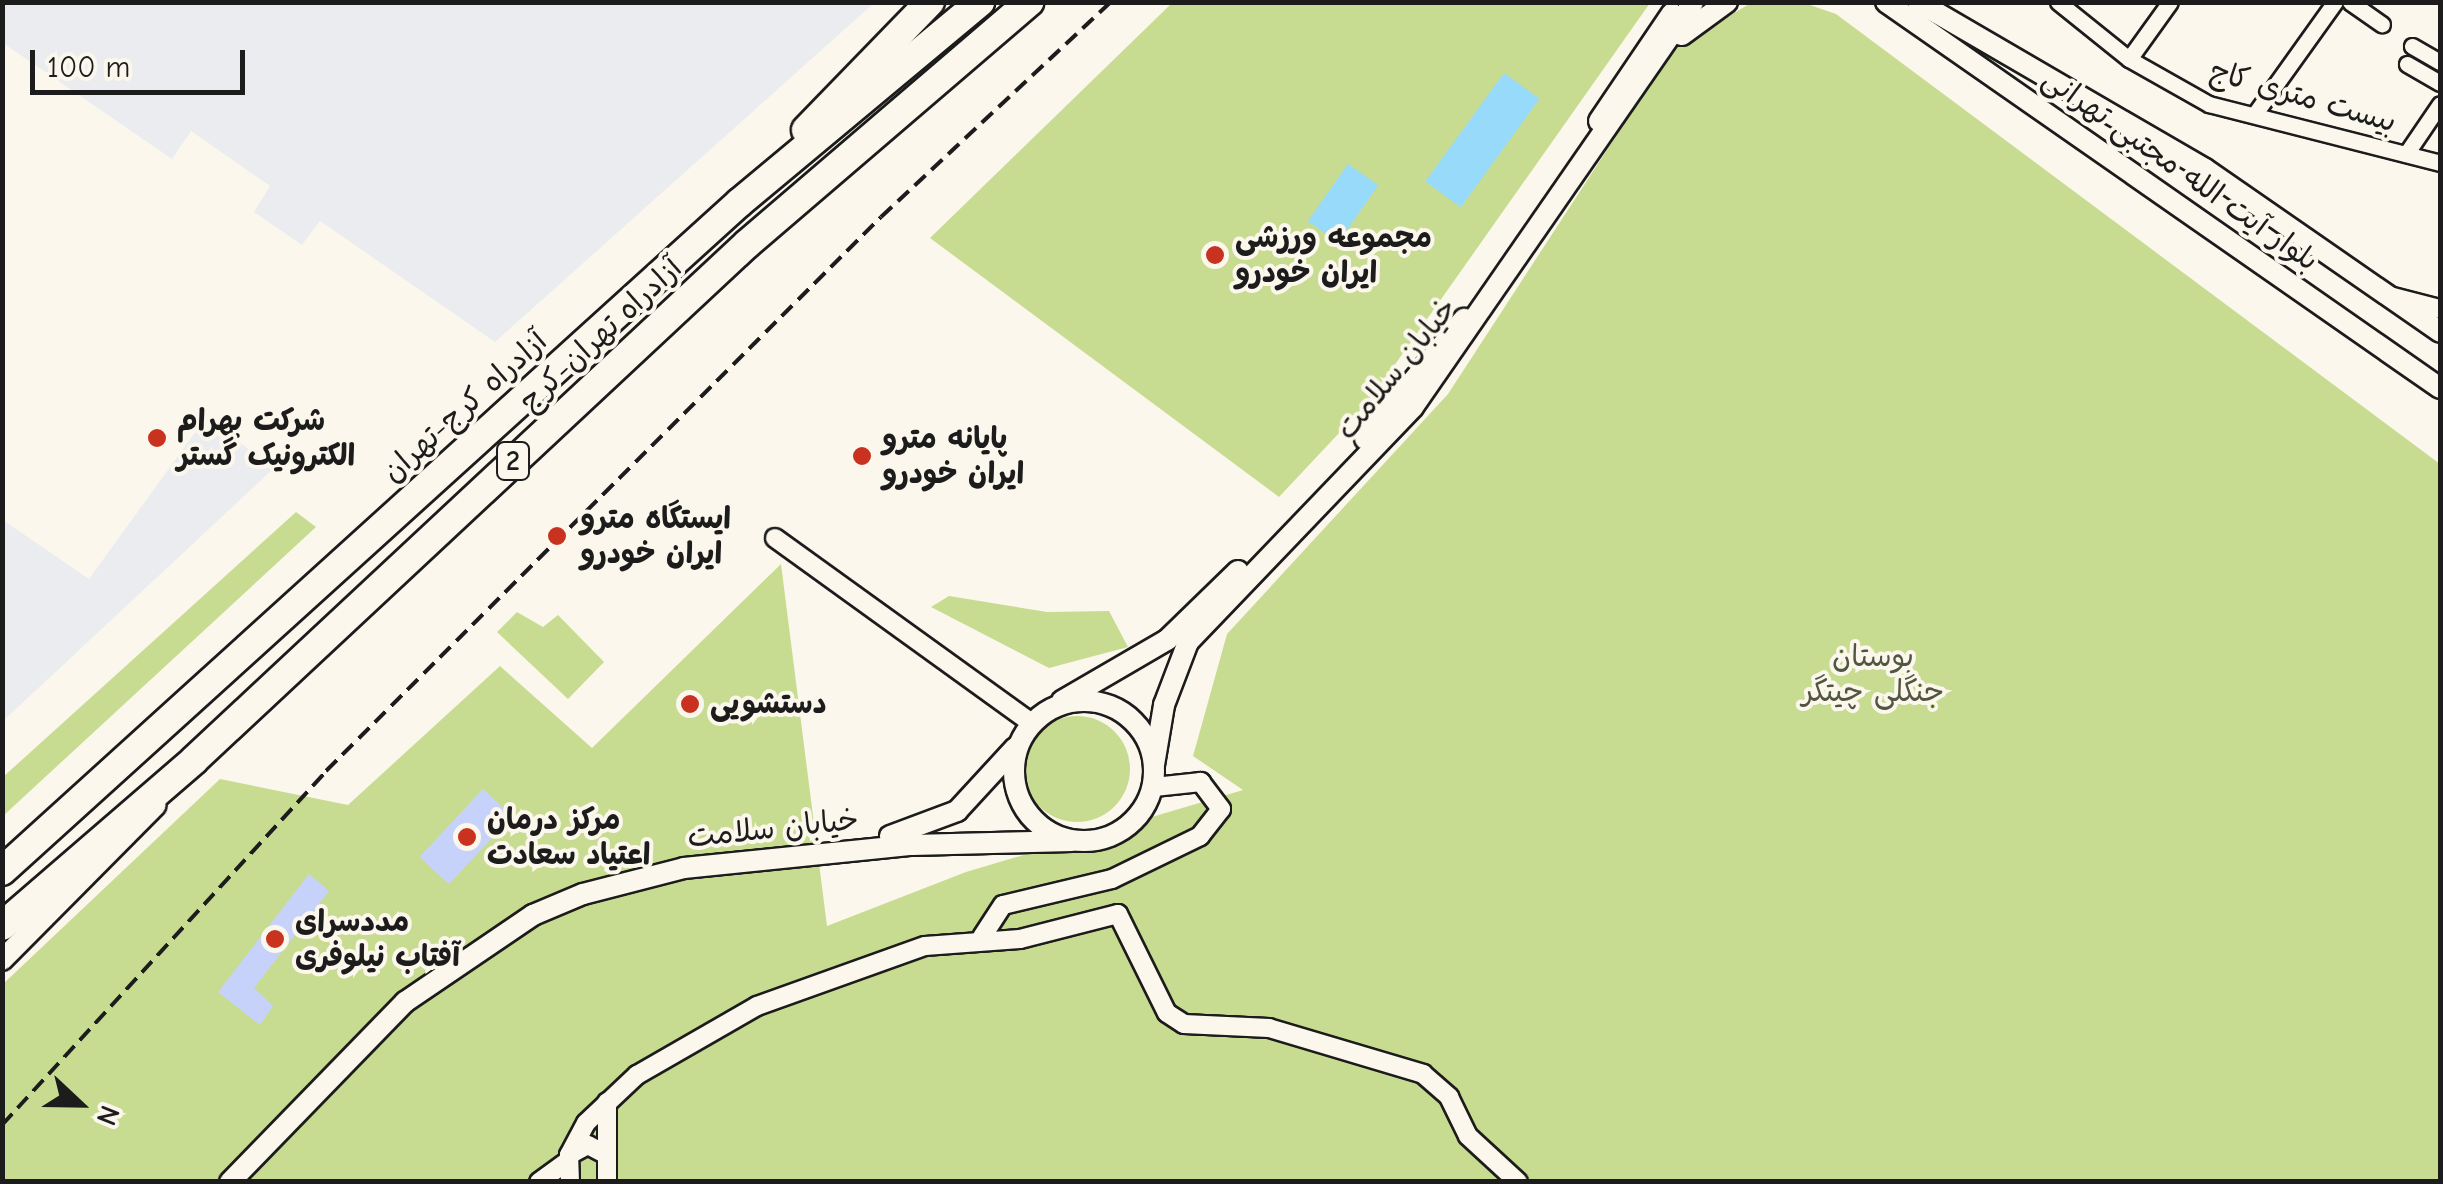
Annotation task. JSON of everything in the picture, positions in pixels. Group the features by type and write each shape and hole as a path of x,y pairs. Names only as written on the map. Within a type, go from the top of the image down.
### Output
{"highway":[{"path":"740,204 930,2"},
{"name":"آزادراه کرج-تهران","path":"2,871 740,204 980,2"},
{"name":"آزادراه تهران-کرج","path":"2,926 194,760 746,244 1030,2"}],"main road":[{"name":"خیابان سلامت","path":"1062,702 1167,640 1364,439 1470,312 1679,2"},
{"name":"خیابان سلامت","path":"1154,764 1164,705 1188,642 1413,407 1666,50 1693,2"},
{"path":"1666,50 1727,2"},
{"name":"بلوار آیت الله مجتبی تهرانی","path":"1886,2 2440,388"},
{"name":"بلوار آیت الله مجتبی تهرانی","path":"1918,2 2204,168 2440,332"},
{"path":"1062,702 1114,709 1148,742 1154,786 1146,807 1114,836 1072,841 1044,828 1023,805 1014,748 1029,721 1062,702"},
{"name":"خیابان سلامت","path":"216,1182 424,974 583,880 624,868 913,832 957,811 1014,748"},
{"path":"2,960 139,826 194,760"},
{"name":"خیابان سلامت","path":"230,1182 325,1072 405,1002 468,955 583,894 684,868 912,845 1072,841"}],"street":[{"name":"بیست متری کاج","path":"2058,2 2129,58 2208,104 2440,163"},
{"path":"2129,58 2170,2"},
{"path":"2254,116 2335,2"},
{"path":"2350,2 2382,24"},
{"path":"2412,46 2440,62"},
{"path":"2407,64 2440,82"},
{"path":"2406,154 2440,104"},
{"path":"2391,297 2440,309"},
{"path":"775,538 1029,721"},
{"path":"982,936 1002,905 1112,879 1200,836 1221,810 1201,782 1154,786"},
{"path":"570,1182 568,1158 607,1102 689,1040 757,1006 925,946 982,936 1020,939 1118,914 1156,994 1184,1024 1269,1028 1423,1074 1449,1097 1468,1136 1518,1182"},
{"path":"607,1102 609,1167"},
{"path":"539,1182 588,1145 630,1182"}],"shaded area":[{"path":"3,2 874,3 495,342 320,221 302,245 254,212 270,186 191,131 172,159 3,43"},
{"path":"207,416 273,469 3,721 3,520 89,579"}],"green space":[{"name":"مجموعه ورزشی ایران خودرو","path":"1172,3 1650,3 1370,400 1279,497 930,238"},
{"name":"بوستان جنگلی چیتگر","path":"1751,3 1804,3 1836,14 2440,464 2440,1181 3,1182 3,984 220,779 348,805 500,666 592,748 781,564 827,926 966,872 1243,790 1193,756 1227,634 1448,394 1672,50"},
{"path":"296,512 316,527 3,816 3,777"},
{"path":"949,596 1047,612 1109,611 1128,647 1049,668 931,607"},
{"path":"517,612 543,627 558,615 604,662 568,699 497,632"},
{"path":"1077,716 1097,720 1115,731 1126,749 1130,769 1126,789 1115,807 1097,818 1077,822 1057,818 1039,807 1028,789 1024,769 1028,749 1039,731 1057,720"}],"water":[{"path":"1504,73 1540,99 1461,207 1425,181"},
{"path":"1348,164 1378,185 1338,243 1308,221"}],"building":[{"name":"مرکز درمان اعتیاد سعادت","path":"483,789 512,816 449,884 420,857"},
{"name":"مددسرای آفتاب نیلوفری","path":"309,874 329,891 254,988 273,1006 260,1025 218,992"}],"railway":[{"path":"2,1125 326,771 881,217 1111,2"}],"place":[{"name":"مجموعه ورزشی ایران خودرو","path":"1215,255"},
{"name":"شرکت بهرام الکترونیک گستر","path":"157,438"},
{"name":"پایانه مترو ایران خودرو","path":"862,456"},
{"name":"ایستگاه مترو ایران خودرو","path":"557,536"},
{"name":"دستشویی","path":"690,704"},
{"name":"مرکز درمان اعتیاد سعادت","path":"467,837"},
{"name":"مددسرای آفتاب نیلوفری","path":"275,939"}]}
